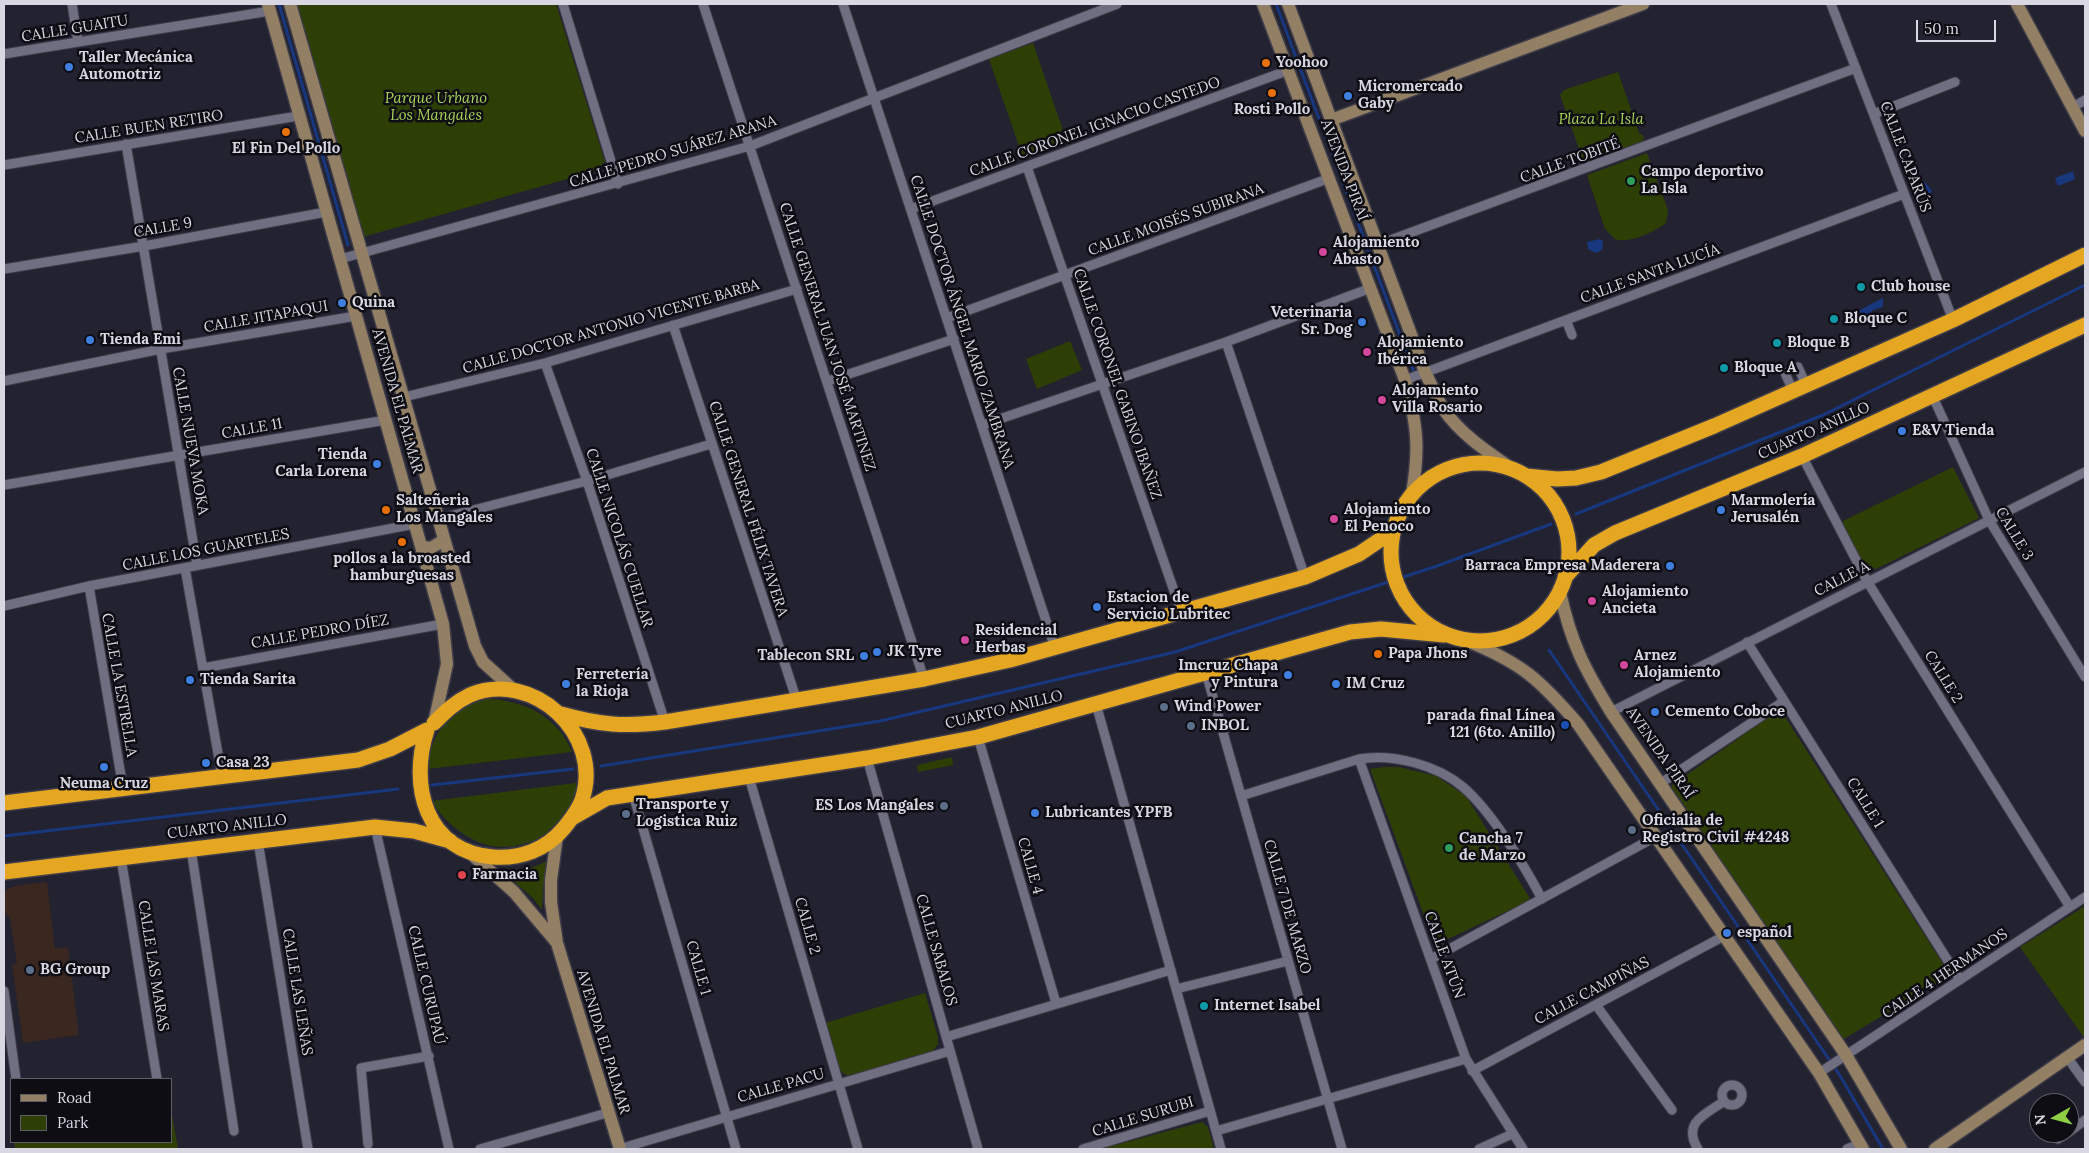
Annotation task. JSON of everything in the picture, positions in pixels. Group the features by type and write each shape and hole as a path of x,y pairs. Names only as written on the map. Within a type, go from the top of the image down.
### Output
{"highway":[{"path":"1526,476 1557,479 1576,478 1601,472 1800,388 1953,320 2085,255"},
{"name":"CUARTO ANILLO","path":"1565,578 1594,545 1615,533 1802,456 2085,325"},
{"path":"1468,463 1490,463 1511,468 1526,476 1539,485 1552,501 1562,519 1568,538 1569,558 1560,592 1550,608 1537,622 1521,632 1495,640 1467,642 1444,635 1414,614 1404,600 1394,580 1390,556 1392,531 1400,511 1412,493 1428,479 1448,468 1468,463"},
{"path":"560,714 597,724 632,726 796,702 924,679 1055,648 1305,577 1359,554 1392,531"},
{"name":"CUARTO ANILLO","path":"572,818 607,798 867,758 978,737 1350,632 1381,629 1444,635"},
{"path":"4,803 358,760 390,749 431,727 450,707 470,695 492,690 516,691 540,699 560,714 574,732 581,749 585,774 582,798 572,818 557,836 542,847 524,855 505,858 486,856 468,850 454,842 442,833 425,806 419,772 420,751 431,727"},
{"name":"CUARTO ANILLO","path":"4,872 375,827 414,831 454,842"}],"street":[{"path":"72,4 78,42"},
{"name":"AVENIDA EL PALMAR","path":"290,4 288,35 298,116 443,624 447,664 431,727"},
{"path":"563,4 618,184"},
{"name":"CALLE GENERAL JUAN JOSÉ MARTINEZ","path":"703,4 924,679"},
{"name":"CALLE DOCTOR ÁNGEL MARIO ZAMBRANA","path":"843,4 1055,648"},
{"name":"CALLE PEDRO SUÁREZ ARANA","path":"340,259 618,184 750,146 1117,4"},
{"name":"AVENIDA PIRAÍ","path":"1263,4 1407,380 1415,417 1418,444 1412,493"},
{"name":"AVENIDA PIRAÍ","path":"1288,4 1423,373 1443,407 1461,430 1485,451 1511,468"},
{"path":"1312,128 1643,4"},
{"name":"CALLE CAPARÚS","path":"1831,4 1953,320"},
{"path":"2017,4 2085,131"},
{"name":"CALLE GUAITU","path":"4,54 269,7"},
{"name":"AVENIDA EL PALMAR","path":"269,7 288,35 363,253 475,646 484,662 516,691"},
{"name":"CALLE TOBITÉ","path":"1377,245 1856,68"},
{"name":"CALLE CORONEL IGNACIO CASTEDO","path":"911,209 1289,70"},
{"path":"1874,114 1955,82"},
{"path":"2073,107 2085,100"},
{"name":"CALLE BUEN RETIRO","path":"4,165 298,116"},
{"name":"CALLE NUEVA MOKA","path":"126,144 197,565"},
{"name":"CALLE CORONEL GABINO IBAÑEZ","path":"1027,166 1181,611"},
{"name":"CALLE MOISÉS SUBIRANA","path":"947,318 1330,178"},
{"name":"CALLE SANTA LUCÍA","path":"1407,380 1904,194"},
{"name":"CALLE 9","path":"4,269 144,246 326,212"},
{"path":"982,425 1226,342 1372,288"},
{"name":"CALLE DOCTOR ANTONIO VICENTE BARBA","path":"404,397 545,363 797,290"},
{"name":"CALLE JITAPAQUI","path":"4,381 161,350 356,316"},
{"path":"1566,320 1572,335"},
{"name":"CALLE GENERAL FÉLIX TAVERA","path":"673,325 796,702"},
{"path":"828,382 954,339"},
{"path":"1226,342 1305,577"},
{"name":"CALLE NICOLÁS CUELLAR","path":"545,363 587,481 665,722"},
{"path":"1798,367 1800,388"},
{"path":"1785,373 1800,388"},
{"name":"CALLE 3","path":"1933,397 1989,520 2085,677"},
{"name":"CALLE 11","path":"4,485 386,420"},
{"path":"438,519 587,481 711,444"},
{"name":"CALLE 2","path":"1802,456 1867,581 2070,907"},
{"name":"CALLE A","path":"1611,712 2085,472"},
{"name":"CALLE LOS GUARTELES","path":"4,606 89,586 415,524"},
{"path":"422,547 436,547 444,540"},
{"path":"185,568 222,776"},
{"name":"CALLE LA ESTRELLA","path":"89,586 123,788"},
{"name":"AVENIDA PIRAÍ","path":"1560,592 1573,644 1584,669 1843,1058 1901,1149"},
{"name":"CALLE PEDRO DÍEZ","path":"203,668 443,624"},
{"path":"1467,642 1494,652 1521,667 1545,686 1578,724 1657,836 1724,936 1822,1072 1861,1146 1847,1149"},
{"name":"CALLE 1","path":"1747,642 1960,980"},
{"name":"CALLE 7 DE MARZO","path":"1206,673 1342,1149"},
{"path":"1661,783 1784,701"},
{"path":"1096,704 1221,1149"},
{"name":"CALLE 4","path":"978,737 1056,1003"},
{"path":"1241,796 1359,759 1372,757 1403,760 1439,773 1463,787 1487,814 1530,877 1542,899"},
{"name":"CALLE SABALOS","path":"867,758 978,1149"},
{"name":"CALLE ATÚN","path":"1359,759 1466,1059 1523,1149"},
{"name":"CALLE 2","path":"749,777 858,1149"},
{"name":"CALLE 1","path":"633,794 736,1149"},
{"name":"CALLE CURUPAÚ","path":"375,827 449,1149"},
{"name":"AVENIDA EL PALMAR","path":"557,836 551,880 551,902 557,943 607,1113 620,1149"},
{"path":"1431,960 1657,836"},
{"name":"CALLE LAS LEÑAS","path":"258,841 309,1148"},
{"path":"190,849 234,1131"},
{"name":"AVENIDA EL PALMAR","path":"468,850 514,892 557,943"},
{"name":"CALLE LAS MARAS","path":"121,858 157,1078"},
{"name":"CALLE 4 HERMANOS","path":"1822,1072 2085,897"},
{"name":"CALLE CAMPIÑAS","path":"1472,1071 1724,936"},
{"path":"1176,989 1288,961"},
{"path":"946,1037 1170,970"},
{"path":"4,990 16,1078"},
{"path":"1596,1005 1672,1110"},
{"path":"1934,1149 2085,1045"},
{"name":"CALLE PACU","path":"620,1149 950,1051"},
{"path":"368,1144 360,1068 429,1056"},
{"path":"2067,1057 2085,1082"},
{"path":"1216,1130 1466,1059"},
{"path":"1698,1149 1691,1133 1693,1126 1698,1120 1724,1102"},
{"name":"CALLE SURUBI","path":"1083,1149 1097,1147 1210,1111"},
{"path":"485,1149 607,1113"},
{"path":"1478,1149 1512,1134"}],"shaded area":[{"path":"47,882 55,949 68,947 79,1035 23,1043 12,965 17,963 10,918 4,913 4,894 6,890 14,886"}],"green space":[{"name":"Parque Urbano Los Mangales","path":"295,4 556,4 605,162 595,171 363,237"},
{"path":"1033,43 1067,142 1023,158 989,59"},
{"name":"Plaza La Isla","path":"1618,72 1639,133 1644,136 1642,144 1584,163 1560,95 1564,90"},
{"path":"1647,153 1668,210 1666,223 1635,239 1615,239 1605,229 1587,175"},
{"path":"1070,341 1082,370 1037,389 1026,359"},
{"path":"1953,467 1979,518 1876,569 1864,567 1839,523"},
{"path":"487,699 514,703 538,712 558,729 566,739 572,752 427,769 433,744 445,724 463,708"},
{"path":"1780,709 1950,975 1842,1040 1671,786"},
{"path":"952,757 953,765 918,772 917,765"},
{"name":"Cancha 7 de Marzo","path":"1399,767 1436,776 1466,796 1531,900 1435,945 1370,769"},
{"path":"576,783 575,798 569,811 560,823 549,833 536,840 506,847 483,844 457,830 436,809 431,801"},
{"path":"550,860 543,887 542,910 532,897 501,871 526,870"},
{"path":"2085,906 2085,1039 2020,947"},
{"path":"925,993 938,1037 938,1044 933,1051 848,1076 841,1072 825,1023"},
{"path":"172,1115 178,1149 15,1149 14,1143 172,1143"},
{"path":"1202,1122 1208,1127 1214,1149 1106,1149 1108,1147"}],"water":[{"path":"2073,171 2075,179 2058,186 2055,178"},
{"path":"1925,182 1932,191 1928,196 1917,193 1916,183"},
{"path":"1600,239 1603,241 1602,250 1596,253 1588,249 1587,242"},
{"path":"1883,298 1883,307 1873,310 1868,318 1861,318 1858,311"}],"waterway":[{"path":"279,4 348,245"},
{"path":"1276,4 1415,375"},
{"path":"1576,514 1823,415 2085,285"},
{"path":"601,766 880,721 1175,652 1437,566 1551,524"},
{"path":"1549,650 1839,1074 1883,1149"},
{"path":"432,785 573,769"},
{"path":"4,836 398,789"}],"place":[{"name":"Yoohoo","path":"1266,63"},
{"name":"Taller Mecánica Automotriz","path":"69,67"},
{"name":"Rosti Pollo","path":"1272,93"},
{"name":"Micromercado Gaby","path":"1348,96"},
{"name":"El Fin Del Pollo","path":"286,132"},
{"name":"Campo deportivo La Isla","path":"1631,181"},
{"name":"Alojamiento Abasto","path":"1323,252"},
{"name":"Club house","path":"1861,287"},
{"name":"Quina","path":"342,303"},
{"name":"Bloque C","path":"1834,319"},
{"name":"Veterinaria Sr. Dog","path":"1362,322"},
{"name":"Tienda Emi","path":"90,340"},
{"name":"Bloque B","path":"1777,343"},
{"name":"Alojamiento Ibérica","path":"1367,352"},
{"name":"Bloque A","path":"1724,368"},
{"name":"Alojamiento Villa Rosario","path":"1382,400"},
{"name":"E&V Tienda","path":"1902,431"},
{"name":"Tienda Carla Lorena","path":"377,464"},
{"name":"Salteñeria Los Mangales","path":"386,510"},
{"name":"Marmolería Jerusalén","path":"1721,510"},
{"name":"Alojamiento El Penoco","path":"1334,519"},
{"name":"pollos a la broasted hamburguesas","path":"402,542"},
{"name":"Barraca Empresa Maderera","path":"1670,566"},
{"name":"Alojamiento Ancieta","path":"1592,601"},
{"name":"Estacion de Servicio Lubritec","path":"1097,607"},
{"name":"Residencial Herbas","path":"965,640"},
{"name":"JK Tyre","path":"877,652"},
{"name":"Papa Jhons","path":"1378,654"},
{"name":"Tablecon SRL","path":"864,656"},
{"name":"Arnez Alojamiento","path":"1624,665"},
{"name":"Imcruz Chapa y Pintura","path":"1288,675"},
{"name":"Tienda Sarita","path":"190,680"},
{"name":"Ferretería la Rioja","path":"566,684"},
{"name":"IM Cruz","path":"1336,684"},
{"name":"Wind Power","path":"1164,707"},
{"name":"Cemento Coboce","path":"1655,712"},
{"name":"parada final Línea 121 (6to. Anillo)","path":"1565,725"},
{"name":"INBOL","path":"1191,726"},
{"name":"Casa 23","path":"206,763"},
{"name":"Neuma Cruz","path":"104,767"},
{"name":"ES Los Mangales","path":"944,806"},
{"name":"Lubricantes YPFB","path":"1035,813"},
{"name":"Transporte y Logistica Ruiz","path":"626,814"},
{"name":"Oficialía de Registro Civil #4248","path":"1632,830"},
{"name":"Cancha 7 de Marzo","path":"1449,848"},
{"name":"Farmacia","path":"462,875"},
{"name":"español","path":"1727,933"},
{"name":"BG Group","path":"30,970"},
{"name":"Internet Isabel","path":"1204,1006"}]}
